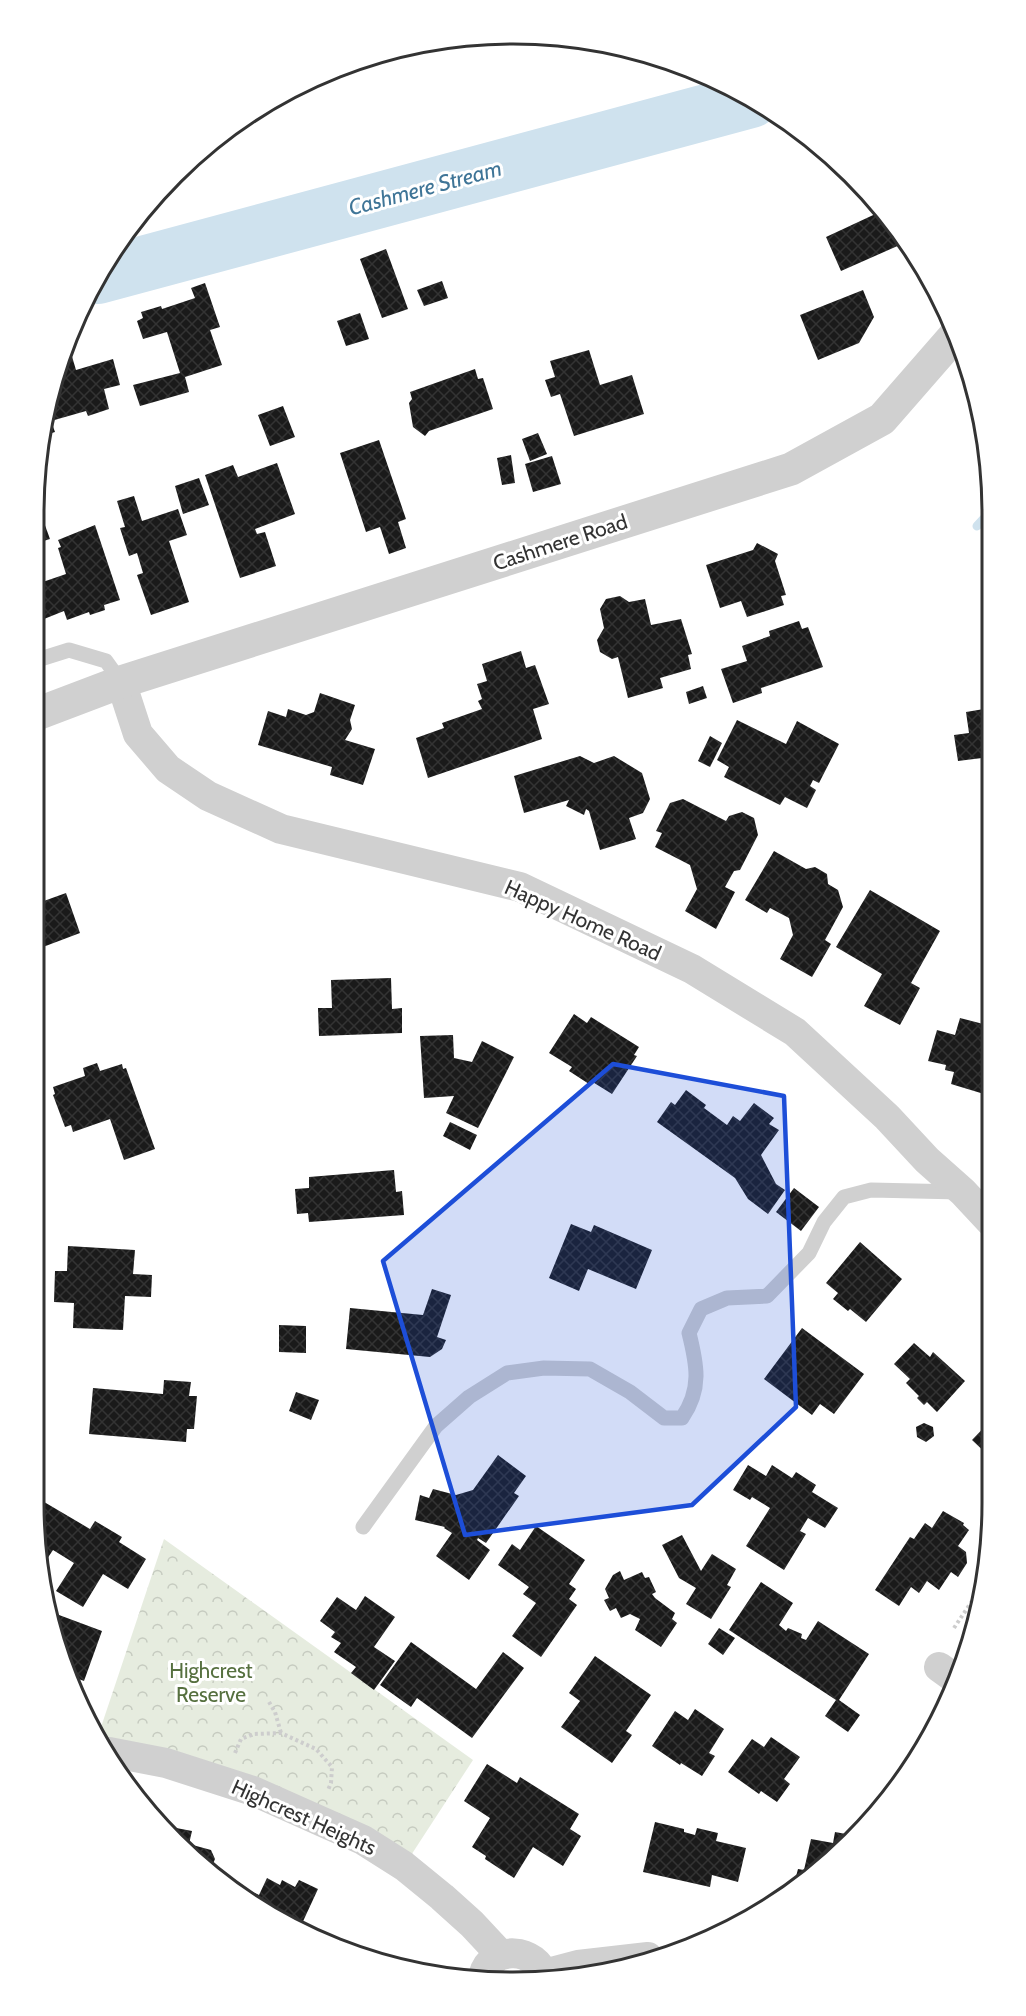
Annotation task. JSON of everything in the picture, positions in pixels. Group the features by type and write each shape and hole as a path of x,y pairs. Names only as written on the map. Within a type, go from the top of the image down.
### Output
{"street":[{"name":"Cashmere Road","path":"44,711 121,682 791,469 882,419 950,341"},
{"name":"Happy Home Road","path":"121,682 138,734 168,769 208,796 281,829 520,887 692,969 795,1032 887,1118 982,1212"},
{"name":"Highcrest Heights","path":"116,1753 166,1763 253,1791 363,1840 404,1866 472,1924 492,1965"},
{"path":"492,1965 516,1953 536,1961 541,1971"},
{"path":"566,1969 578,1965 618,1960"}],"lane":[{"path":"44,658 69,650 106,661 121,682"},
{"path":"363,1527 436,1426 469,1397 507,1373 544,1368 590,1369 630,1392 664,1418 682,1418 693,1403 697,1366 689,1333 701,1309 727,1298 767,1296 809,1253 824,1222 844,1197 871,1190 963,1192"}],"path":[{"path":"954,1628 972,1601"},
{"path":"269,1702 275,1712 281,1733"},
{"path":"226,1782 241,1739 254,1734 281,1733 316,1749 332,1767 330,1783 317,1819"}],"highlighted area":[{"path":"613,1064 784,1096 796,1407 692,1505 465,1535 383,1261"}],"green space":[{"name":"Highcrest Reserve","path":"164,1539 473,1760 404,1866 363,1840 117,1755 101,1728"}],"building":[{"path":"875,214 898,246 841,271 826,237"},
{"path":"386,249 408,309 382,318 360,259"},
{"path":"442,281 448,298 424,306 417,290"},
{"path":"205,283 220,327 210,330 222,365 185,377 189,392 140,406 133,385 180,373 167,332 143,339 137,321 143,318 141,312 161,306 162,309 195,298 191,288"},
{"path":"863,290 874,317 859,343 818,360 800,315"},
{"path":"360,313 369,339 346,346 337,321"},
{"path":"589,350 600,385 632,375 644,414 574,436 560,394 551,397 545,380 555,377 550,361"},
{"path":"71,354 76,370 113,359 120,385 104,389 109,409 88,416 86,411 53,420 59,391"},
{"path":"475,369 478,379 483,378 493,409 429,431 425,436 413,427 409,403 412,399 410,392"},
{"path":"283,406 295,437 270,446 258,415"},
{"path":"538,433 547,454 530,461 522,439"},
{"path":"379,440 406,519 398,522 406,548 389,554 380,527 366,532 340,453"},
{"path":"511,455 515,483 502,485 497,458"},
{"path":"552,456 561,484 533,492 525,464"},
{"path":"277,463 295,514 255,529 257,534 265,532 276,566 240,578 205,475 233,465 238,477"},
{"path":"199,478 209,505 183,514 175,486"},
{"path":"134,496 142,521 178,509 187,535 169,541 189,602 151,615 137,575 143,573 137,553 129,556 120,528 125,527 117,501"},
{"path":"44,522 50,539 44,541"},
{"path":"95,525 120,600 104,605 105,610 90,615 89,612 67,620 64,611 44,619 44,582 66,574 58,548 61,547 58,540"},
{"path":"757,543 778,554 775,561 786,595 781,596 784,605 747,617 741,601 720,608 706,565 753,550"},
{"path":"620,596 629,602 645,599 651,625 681,619 692,654 688,655 691,669 660,678 663,688 628,698 618,657 612,659 600,652 597,640 604,628 600,609 606,599"},
{"path":"799,621 802,629 808,627 823,667 761,688 762,693 733,703 721,669 747,661 742,646 770,636 769,631"},
{"path":"521,651 526,668 535,665 549,704 533,709 542,739 428,778 416,738 444,728 442,723 482,709 478,701 482,699 477,684 487,681 482,664"},
{"path":"703,686 707,698 689,704 686,692"},
{"path":"320,693 355,705 350,720 352,729 345,740 375,749 363,785 330,775 332,767 258,745 268,711 286,717 288,709 306,715 314,712"},
{"path":"982,709 982,758 958,761 954,735 969,733 966,712"},
{"path":"737,720 786,744 797,721 839,744 819,783 813,780 810,786 816,790 807,808 785,797 780,805 724,777 729,767 717,760"},
{"path":"710,736 722,743 710,767 698,761"},
{"path":"580,756 594,763 614,756 642,773 650,799 643,813 629,818 636,839 600,850 589,811 586,809 584,815 566,806 569,800 524,813 514,776"},
{"path":"683,799 726,821 729,816 742,812 754,818 758,835 740,870 734,871 725,887 735,892 716,929 685,911 697,889 690,865 655,847 662,833 656,831 670,803"},
{"path":"774,851 806,869 815,867 827,874 828,884 838,890 843,907 825,940 831,944 812,977 780,959 793,935 789,918 770,908 767,913 745,900"},
{"path":"870,890 940,931 911,983 920,988 900,1025 864,1006 882,974 836,947"},
{"path":"66,893 80,933 44,947 44,901"},
{"path":"391,978 392,1009 402,1008 402,1033 319,1036 318,1008 332,1008 331,980"},
{"path":"574,1014 587,1023 591,1017 639,1047 634,1055 637,1056 612,1094 591,1081 589,1084 569,1071 572,1067 549,1053"},
{"path":"960,1018 982,1024 982,1093 951,1084 954,1072 945,1070 946,1065 928,1061 937,1030 955,1035"},
{"path":"453,1035 454,1058 472,1062 482,1041 514,1057 478,1128 446,1113 454,1096 424,1098 420,1036"},
{"path":"97,1063 100,1071 122,1064 123,1069 126,1068 155,1149 124,1160 110,1119 73,1132 71,1125 65,1127 53,1095 55,1094 53,1087 85,1076 83,1068"},
{"path":"686,1090 706,1105 704,1108 727,1125 733,1116 740,1121 754,1103 774,1118 769,1124 779,1130 761,1155 776,1184 785,1190 768,1214 748,1199 735,1178 657,1122 671,1102 675,1105"},
{"path":"450,1122 477,1135 470,1150 443,1136"},
{"path":"394,1170 396,1192 402,1191 404,1215 309,1222 308,1213 297,1214 295,1189 309,1188 309,1177"},
{"path":"794,1188 819,1207 801,1231 776,1212"},
{"path":"571,1224 591,1232 594,1225 652,1250 636,1289 588,1269 579,1291 549,1278"},
{"path":"860,1242 902,1279 866,1322 833,1299 838,1293 826,1283"},
{"path":"68,1246 135,1250 133,1274 152,1275 151,1297 125,1296 123,1330 73,1328 74,1303 54,1302 55,1271 67,1271"},
{"path":"432,1289 451,1295 437,1337 446,1340 442,1349 430,1357 346,1349 350,1308 423,1315"},
{"path":"279,1325 306,1326 306,1353 279,1352"},
{"path":"802,1328 864,1374 834,1414 820,1404 812,1415 764,1379"},
{"path":"914,1343 930,1357 933,1352 965,1381 937,1412 927,1402 924,1405 917,1398 919,1396 906,1383 910,1379 894,1364"},
{"path":"164,1380 191,1382 189,1396 197,1396 194,1429 187,1429 186,1442 89,1434 93,1388 163,1394"},
{"path":"296,1392 319,1400 311,1420 289,1411"},
{"path":"924,1423 933,1427 934,1436 926,1442 917,1437 916,1427"},
{"path":"982,1430 982,1450 972,1440"},
{"path":"498,1455 526,1476 514,1493 519,1496 486,1543 478,1538 477,1540 490,1550 469,1580 436,1556 452,1533 445,1527 415,1520 420,1495 429,1498 433,1489 456,1495 473,1490"},
{"path":"748,1465 766,1476 772,1465 792,1478 796,1472 816,1485 812,1492 838,1508 825,1528 808,1518 800,1531 806,1534 784,1570 746,1546 770,1508 752,1497 750,1500 733,1490"},
{"path":"44,1502 90,1529 95,1521 122,1537 119,1542 146,1559 128,1589 103,1574 83,1607 56,1591 74,1563 53,1550 47,1558"},
{"path":"943,1511 964,1523 963,1525 969,1530 958,1546 966,1552 967,1563 958,1577 951,1572 939,1590 927,1581 919,1593 911,1587 899,1606 875,1590 910,1537 914,1539 925,1523 932,1528"},
{"path":"536,1526 585,1560 569,1584 576,1589 569,1599 577,1605 541,1657 512,1636 536,1603 523,1594 529,1587 498,1565 512,1544 520,1550"},
{"path":"682,1535 701,1571 712,1554 736,1569 727,1585 731,1587 711,1619 686,1604 696,1588 679,1578 662,1545"},
{"path":"620,1571 624,1580 642,1572 645,1578 649,1577 656,1592 652,1594 675,1613 672,1619 677,1623 661,1647 635,1630 640,1619 630,1614 621,1618 616,1608 610,1611 604,1600 609,1598 605,1589 613,1575"},
{"path":"761,1582 793,1603 779,1625 786,1631 788,1628 802,1634 801,1638 806,1640 818,1621 869,1654 839,1700 860,1715 848,1732 825,1716 836,1700 729,1630"},
{"path":"365,1596 395,1617 374,1647 395,1661 374,1690 351,1673 356,1667 334,1652 341,1643 331,1637 335,1632 320,1621 337,1597 356,1610"},
{"path":"57,1614 102,1631 84,1681 77,1678"},
{"path":"719,1628 735,1638 723,1655 708,1644"},
{"path":"411,1642 476,1689 503,1652 524,1668 472,1738 417,1698 411,1707 380,1685"},
{"path":"595,1656 651,1695 626,1731 632,1735 612,1763 561,1727 580,1701 569,1693"},
{"path":"695,1709 724,1729 709,1753 715,1756 702,1776 681,1763 680,1765 652,1746 675,1711 688,1720"},
{"path":"771,1737 800,1757 784,1779 790,1784 777,1802 761,1791 759,1794 728,1772 752,1739 764,1747"},
{"path":"487,1764 517,1783 520,1777 579,1814 570,1829 581,1836 563,1866 533,1847 514,1878 485,1859 486,1856 472,1847 490,1818 464,1801"},
{"path":"655,1822 684,1829 684,1832 695,1835 697,1828 718,1833 716,1841 746,1848 738,1882 712,1875 710,1887 643,1872"},
{"path":"174,1828 192,1831 189,1843"},
{"path":"835,1832 846,1834 796,1877 798,1869 804,1870 811,1839 833,1843"},
{"path":"191,1845 211,1850 215,1859 213,1864"},
{"path":"267,1878 280,1885 282,1880 295,1887 299,1880 318,1889 302,1923 247,1889 259,1895"}],"waterway":[{"path":"735,99 737,104"},
{"name":"Cashmere Stream","path":"109,273 741,103"},
{"path":"977,526 982,521"}]}
